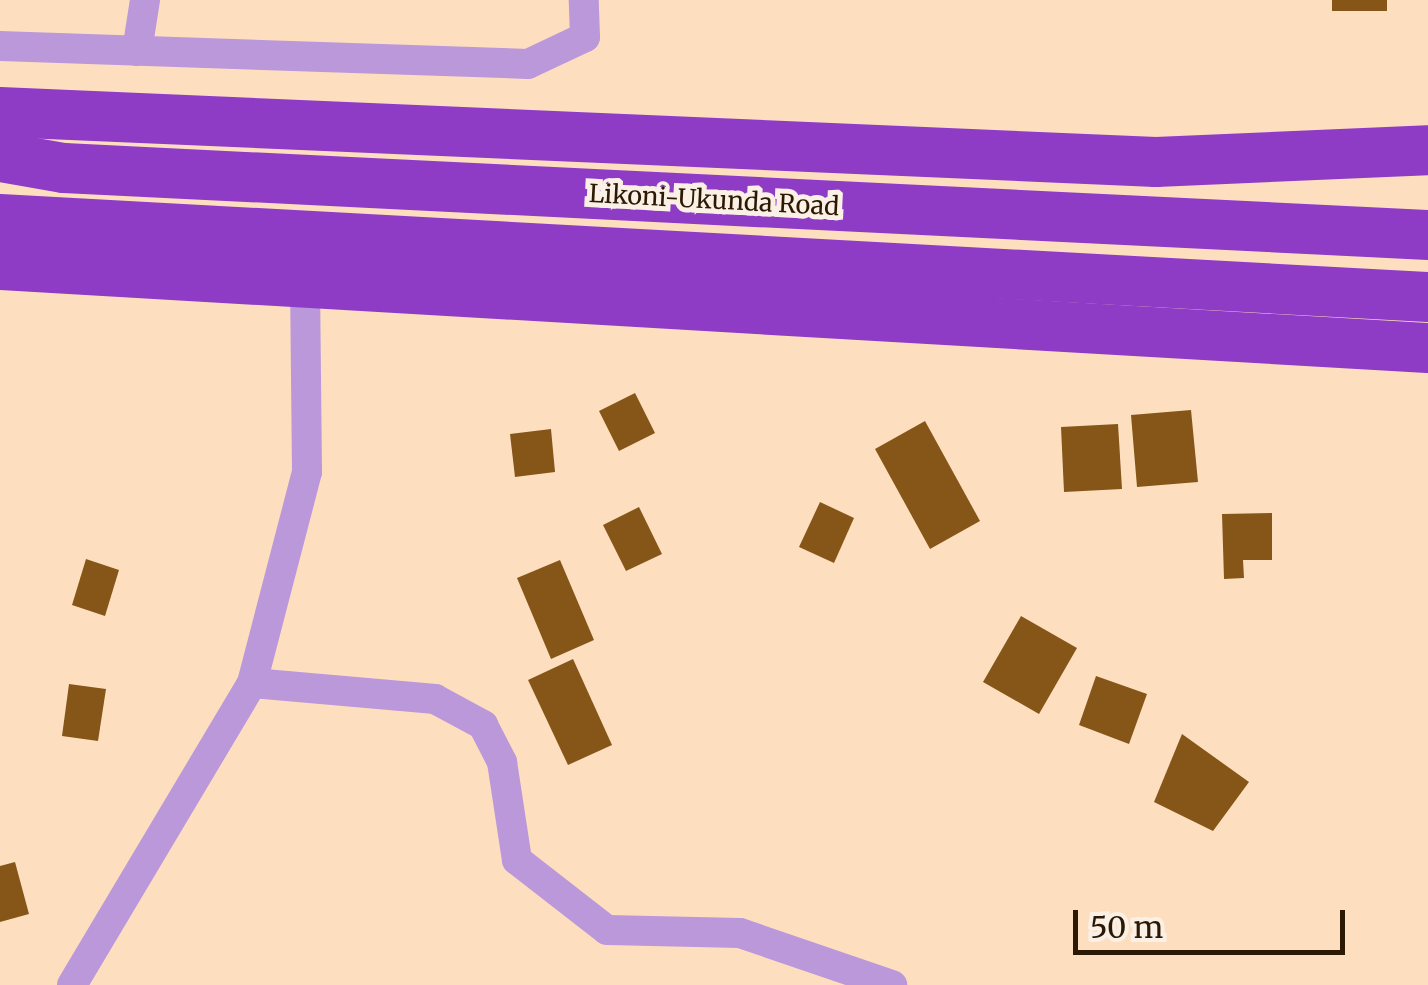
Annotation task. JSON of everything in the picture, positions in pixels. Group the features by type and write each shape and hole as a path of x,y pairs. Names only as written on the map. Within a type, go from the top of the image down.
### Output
{"highway":[{"path":"0,112 1156,162 1428,150"},
{"name":"Likoni-Ukunda Road","path":"0,157 64,192 1428,296"},
{"name":"Likoni-Ukunda Road","path":"0,219 64,192 1428,234"},
{"path":"0,265 1428,348"}],"street":[{"path":"136,51 144,0"},
{"path":"0,46 528,64 584,36 584,0"},
{"path":"72,985 252,683 308,472 305,284"},
{"path":"252,683 435,699 482,726 502,762 517,860 607,930 740,933 892,985"}],"building":[{"path":"1332,0 1387,0 1387,11 1332,11"},
{"path":"635,393 655,433 619,451 599,411"},
{"path":"1191,410 1198,482 1137,487 1131,415"},
{"path":"925,421 980,521 930,549 875,449"},
{"path":"1118,424 1122,489 1064,492 1061,427"},
{"path":"551,429 555,472 515,477 510,434"},
{"path":"820,502 854,518 834,563 799,547"},
{"path":"639,507 662,554 626,571 603,525"},
{"path":"1272,513 1272,560 1243,560 1244,578 1224,579 1222,514"},
{"path":"86,559 119,570 105,616 72,605"},
{"path":"560,560 594,640 551,659 517,578"},
{"path":"1021,616 1077,648 1039,714 983,682"},
{"path":"573,659 612,745 568,765 528,680"},
{"path":"1096,676 1147,694 1129,744 1079,725"},
{"path":"69,684 106,689 98,741 62,736"},
{"path":"1182,734 1249,782 1213,831 1154,802"},
{"path":"15,862 29,914 0,922 0,866"}]}
